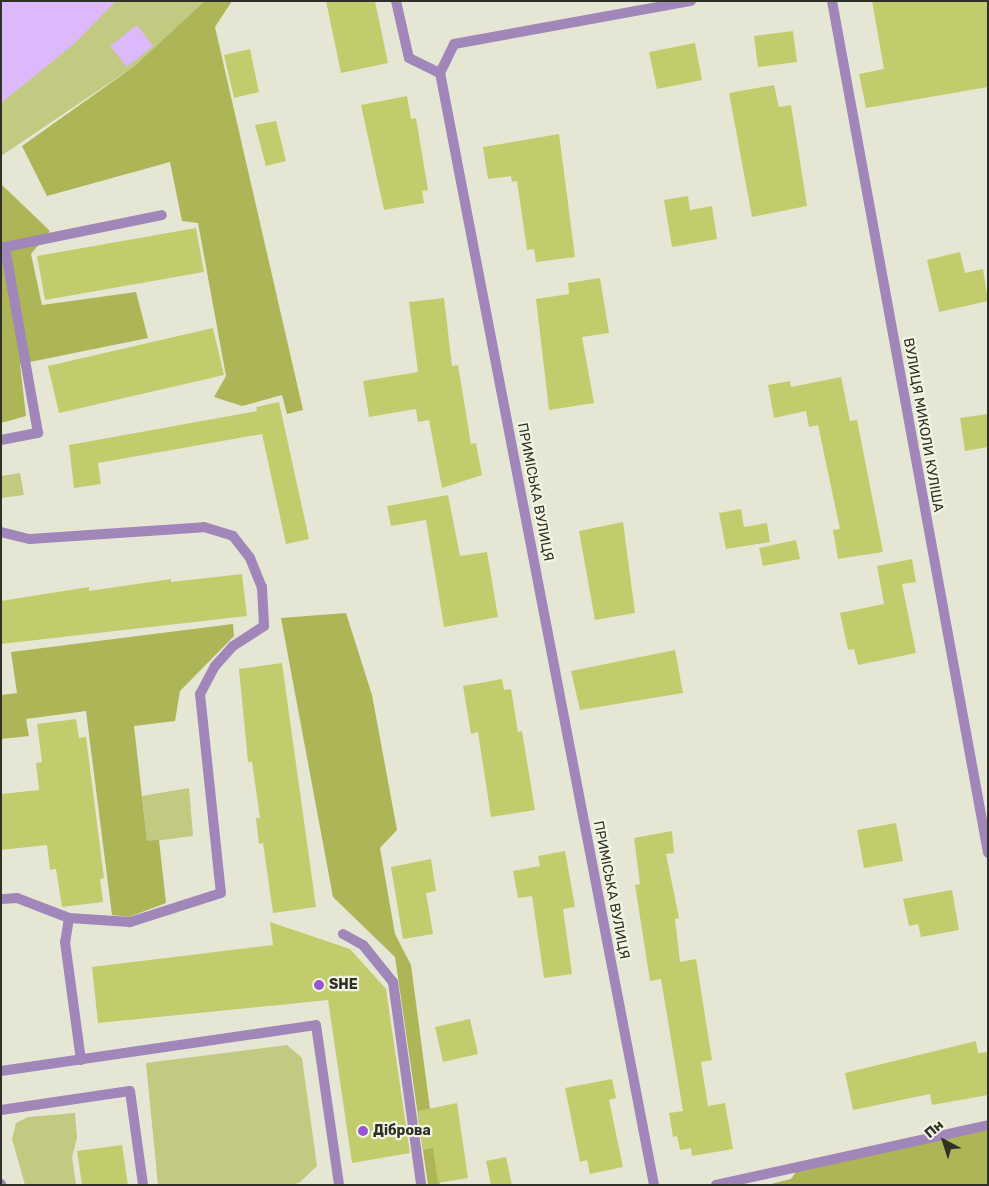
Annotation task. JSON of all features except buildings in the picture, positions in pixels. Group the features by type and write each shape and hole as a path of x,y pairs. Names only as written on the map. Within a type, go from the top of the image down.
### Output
{"street":[{"path":"396,1 409,58 440,73 454,44 691,1"},
{"name":"ВУЛИЦЯ МИКОЛИ КУЛІША","path":"832,1 988,853"},
{"name":"ПРИМІСЬКА ВУЛИЦЯ","path":"440,73 654,1185"},
{"path":"1,440 38,433 5,247 162,216"},
{"path":"1,532 30,539 204,527 233,536 250,558 262,587 264,626 233,646 215,666 200,694 220,893 130,922 69,918 17,898 1,900"},
{"path":"69,918 65,942 81,1060"},
{"path":"342,934 363,945 393,982 421,1185"},
{"path":"1,1071 316,1025 339,1185"},
{"path":"1,1110 130,1091 143,1185"},
{"path":"716,1185 988,1125"}],"green space":[{"path":"1,1 216,1 136,65 1,156"},
{"path":"205,1 232,1 215,27 303,410 287,414 282,395 242,406 214,397 226,376 198,223 182,221 170,162 47,196 22,146 136,65"},
{"path":"1,184 50,231 31,254 42,305 136,292 148,338 20,364 26,416 1,423"},
{"path":"20,473 24,495 1,498 1,476"},
{"path":"346,613 372,695 397,830 380,848 395,934 411,965 440,1185 428,1185 395,957 333,897 281,618"},
{"path":"233,624 234,636 180,691 175,721 134,726 147,841 159,840 166,903 129,917 112,915 86,711 26,719 29,736 1,739 1,695 17,693 11,652"},
{"path":"189,788 193,836 147,842 142,796"},
{"path":"287,1045 302,1058 317,1166 299,1183 288,1185 158,1185 146,1063"},
{"path":"75,1113 77,1138 72,1157 76,1185 25,1185 12,1139 16,1123 28,1117"},
{"path":"988,1126 988,1185 767,1185 791,1179 801,1165"}],"shaded area":[{"path":"1,1 116,1 74,44 1,103"},
{"path":"137,25 153,46 127,67 110,46"}],"place":[{"name":"SHE","path":"319,985"},
{"name":"Діброва","path":"363,1131"}]}
